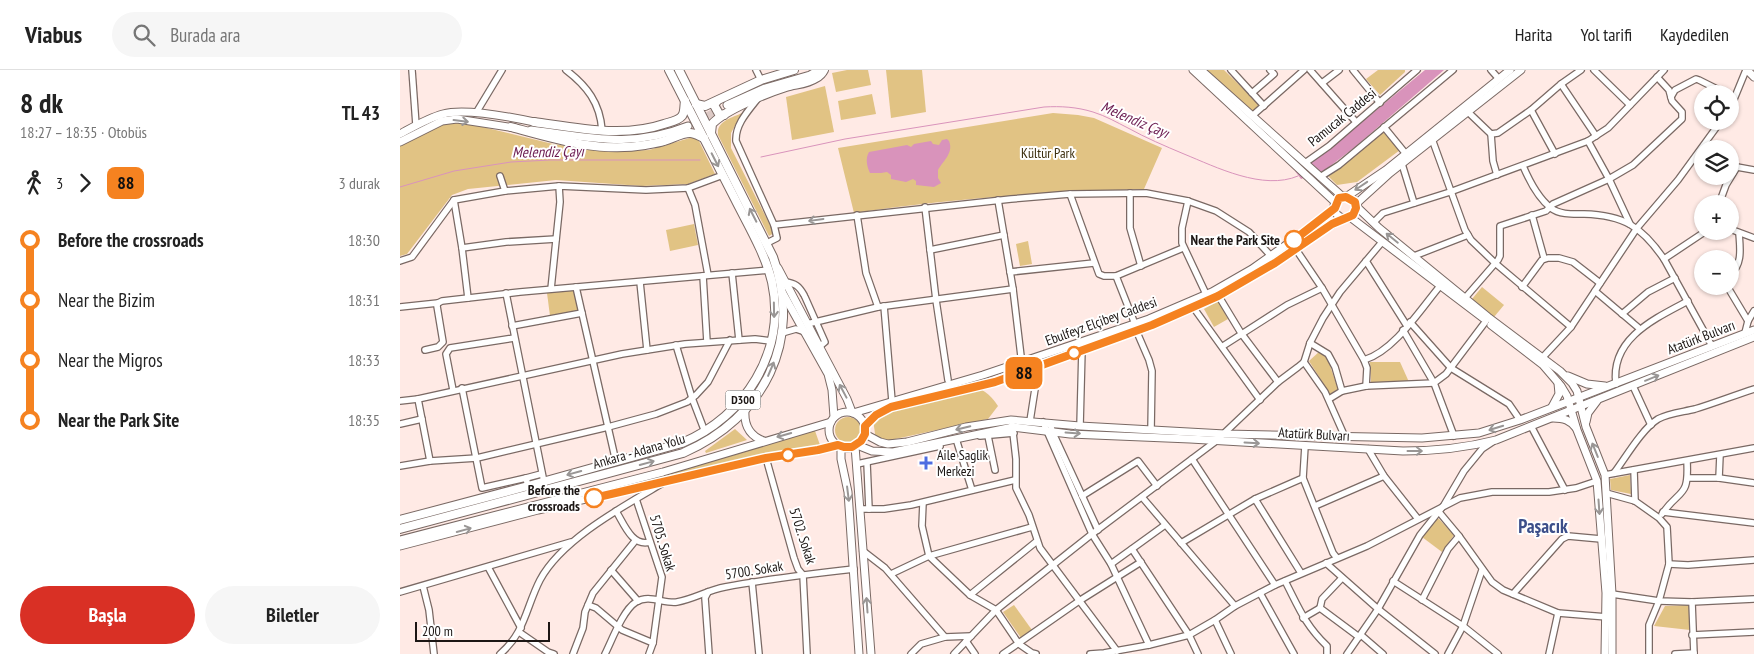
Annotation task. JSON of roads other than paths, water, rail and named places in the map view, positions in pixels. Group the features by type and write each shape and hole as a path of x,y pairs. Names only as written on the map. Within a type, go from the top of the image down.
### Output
{"highway":[{"name":"Ankara - Adana Yolu","path":"400,529 678,455 723,431 745,411 767,379 782,333 783,293 778,268 767,243 669,70"},
{"name":"Ankara - Adana Yolu","path":"400,520 527,482 669,448 706,432 727,416 750,391 763,366 775,320 775,304 769,270 723,175 696,104 679,70"},
{"path":"724,115 719,114 714,105 723,103 761,80 794,70"},
{"path":"512,127 562,141 604,147 628,148 662,142 685,134 708,136 712,124 724,115 759,97 785,87 818,78 824,70"},
{"path":"534,122 622,132 640,130 674,121 682,116 685,101"},
{"path":"696,104 706,106 723,103"}],"main road":[{"path":"723,103 763,85 810,70"},
{"path":"723,103 810,75 820,70"},
{"path":"1193,70 1303,165 1319,175 1345,197 1352,199 1374,222 1414,256 1465,298 1543,357 1572,383 1579,398 1586,427 1605,475 1612,594 1612,654"},
{"path":"1201,70 1303,165 1307,177 1335,205 1337,214 1347,217 1440,286 1543,365 1558,382 1569,401 1577,430 1597,482 1607,617 1605,654"},
{"path":"1335,205 1386,170 1510,70"},
{"path":"1347,217 1354,213 1356,205 1402,164 1521,70"},
{"path":"1746,70 1754,77"},
{"path":"400,134 416,125 446,113 465,112 534,122 562,129 622,136 659,133 687,124 660,136 621,140 456,119 442,121 400,142"},
{"name":"Ebulfeyz Elçibey Caddesi","path":"865,430 876,415 891,407 995,382 1032,370 1135,327 1206,294 1271,256 1313,226 1335,205"},
{"name":"Ebulfeyz Elçibey Caddesi","path":"852,412 1022,363 1193,307 1218,296 1275,263 1294,248 1347,217"},
{"path":"752,233 769,260 783,293 819,347 852,412"},
{"path":"400,540 663,472 833,419 842,412 852,412 860,416 865,430 861,441 856,445 848,448 839,445 831,436 829,429 833,419 832,390 828,374 778,268"},
{"name":"Atatürk Bulvarı","path":"856,445 872,451 894,452 1013,427 1030,421 1080,426 1225,434 1413,438 1479,433 1579,398 1754,330"},
{"name":"Atatürk Bulvarı","path":"865,430 880,442 888,444 907,442 966,427 1013,427 1070,434 1433,451 1466,447 1496,440 1754,337"},
{"path":"1563,374 1586,384 1612,385"},
{"path":"1551,408 1559,394 1558,382"},
{"path":"1586,427 1588,413 1599,399"},
{"path":"745,411 746,425 750,433 764,441"},
{"path":"1550,418 1563,418 1577,430"},
{"path":"400,546 538,510 766,458 839,445"},
{"path":"839,445 848,492 860,654"},
{"path":"856,445 870,654"}],"street":[{"path":"412,70 416,125"},
{"path":"476,114 502,70"},
{"path":"566,70 593,96 601,116 602,130"},
{"path":"756,70 761,80"},
{"path":"1231,70 1264,106"},
{"path":"1252,116 1304,70"},
{"path":"1310,70 1356,122"},
{"path":"1322,83 1339,70"},
{"path":"1353,70 1380,103"},
{"name":"Pamucak Caddesi","path":"1303,165 1329,146 1380,103 1408,73 1417,70"},
{"path":"1319,175 1339,165 1453,70"},
{"path":"1491,70 1498,79"},
{"path":"1491,134 1498,133 1531,110 1561,84 1581,70"},
{"path":"1374,222 1382,214 1450,192 1588,141 1608,128 1657,74 1664,70"},
{"path":"1738,85 1746,70"},
{"path":"1252,93 1274,71"},
{"path":"1598,71 1630,105"},
{"path":"1465,298 1500,256 1500,226 1546,211 1550,207 1609,179 1633,165 1682,119 1682,112 1675,105 1669,90 1657,74"},
{"path":"1671,97 1676,90 1696,79 1709,85"},
{"path":"1561,84 1596,136"},
{"path":"759,97 740,124 736,134 736,141 774,225 777,238 767,243"},
{"path":"1531,110 1555,154"},
{"path":"1468,112 1491,134 1493,161 1497,175"},
{"path":"1384,127 1406,154"},
{"path":"1432,139 1450,192 1468,235 1495,263 1571,328"},
{"path":"1588,141 1609,179 1630,224"},
{"path":"1543,357 1571,328 1637,228 1694,161"},
{"path":"1402,164 1414,203"},
{"path":"1523,166 1536,190 1550,207 1561,213 1612,217 1637,228 1657,248 1664,259 1712,346"},
{"path":"1739,167 1754,170"},
{"path":"400,261 412,257 454,200 505,191 559,186 646,190 688,188 723,175"},
{"path":"500,176 505,191"},
{"path":"551,289 560,202 559,186"},
{"path":"688,188 695,205 706,275 706,342"},
{"path":"1130,193 1130,228 1141,266"},
{"path":"774,225 998,200 1070,194 1146,193 1188,201 1216,211 1249,232 1271,256"},
{"path":"1070,194 1099,274 1116,276 1183,248"},
{"path":"454,200 468,298"},
{"path":"998,200 1013,289 1023,373"},
{"path":"1188,201 1182,228 1183,248 1206,294"},
{"path":"925,207 948,380"},
{"path":"857,215 866,273 881,307 892,401"},
{"path":"1532,215 1544,258"},
{"path":"1739,259 1739,233 1754,238"},
{"path":"930,250 1004,235"},
{"path":"1414,256 1468,235"},
{"path":"462,248 506,242 556,239"},
{"path":"1664,259 1694,239"},
{"path":"954,654 996,610 1095,532 1225,434 1278,382 1298,368 1304,362 1310,343 1323,318 1382,242"},
{"path":"1294,248 1322,288 1364,360 1367,368 1366,386"},
{"path":"1544,258 1568,259 1600,283"},
{"path":"1522,287 1544,258"},
{"path":"1366,261 1407,326 1434,383 1454,436"},
{"path":"1010,272 1094,263"},
{"path":"400,307 506,293 769,270"},
{"path":"732,273 739,340"},
{"path":"1116,276 1135,327 1150,360 1152,371 1151,430"},
{"path":"1622,314 1648,292 1675,278"},
{"path":"640,282 647,350"},
{"path":"785,282 800,286 825,342 819,347"},
{"path":"1364,360 1381,353 1407,326 1440,286"},
{"path":"576,287 616,462"},
{"path":"1223,346 1286,305 1322,288"},
{"path":"782,333 806,328 816,322 881,307 1013,289"},
{"path":"1595,291 1640,329"},
{"path":"506,293 543,478"},
{"path":"1732,295 1748,321"},
{"path":"1218,296 1241,333 1278,382"},
{"path":"1612,385 1617,359 1622,350 1640,329 1688,301"},
{"path":"425,350 438,347 443,342 438,303"},
{"path":"1193,307 1223,346 1260,400"},
{"path":"1745,333 1748,321 1754,311"},
{"path":"512,326 582,313"},
{"path":"1329,399 1342,391 1366,386 1434,383 1442,378 1451,368 1486,321"},
{"path":"1407,326 1451,368 1509,404 1520,420"},
{"path":"453,390 446,354 447,350 514,338"},
{"path":"400,401 418,399 594,360 676,345 730,340 755,339 771,341"},
{"path":"400,466 430,461 477,458 537,445 656,414 687,402 708,382 730,340"},
{"path":"1310,343 1328,354 1335,368 1342,391"},
{"path":"676,345 692,398 706,432"},
{"path":"1080,426 1082,349"},
{"path":"1304,362 1329,399 1346,437"},
{"path":"1030,421 1034,389 1032,370"},
{"path":"1633,386 1651,425"},
{"path":"462,388 482,488 527,482"},
{"path":"1614,473 1651,425 1666,416 1694,409 1754,389"},
{"path":"418,399 430,461"},
{"path":"400,424 422,420"},
{"path":"1047,423 1148,645"},
{"path":"1531,426 1565,490"},
{"path":"857,464 978,436 988,436 1013,427 1018,494 1037,541 1053,566 1117,651"},
{"path":"1049,431 1082,496 1095,532"},
{"path":"988,436 995,470"},
{"path":"1347,654 1378,609 1420,535 1444,506 1464,470 1482,450 1496,440"},
{"path":"957,442 972,490"},
{"path":"1305,446 1303,478 1333,553 1338,558"},
{"path":"1605,475 1754,448"},
{"path":"1368,449 1384,476 1418,519"},
{"path":"1719,478 1720,455"},
{"name":"5702. Sokak","path":"766,458 794,558 798,569 803,575 807,654"},
{"path":"1192,459 1275,585"},
{"path":"1082,496 1138,461 1157,486"},
{"path":"1659,518 1683,493 1688,478 1687,461"},
{"path":"867,463 869,509"},
{"path":"1634,470 1635,501"},
{"path":"1315,506 1384,476"},
{"path":"1181,543 1255,499 1303,478"},
{"path":"1688,478 1719,478 1754,483"},
{"path":"860,509 898,508 1016,480"},
{"path":"500,654 508,647 520,630 540,580 551,564 574,541 616,511 667,481"},
{"path":"1090,654 1104,654 1189,635 1235,606 1275,585 1381,540 1460,498 1479,493 1549,492 1597,482"},
{"path":"1606,493 1635,501 1667,526 1669,564 1659,601 1649,625 1649,654"},
{"path":"1142,497 1235,606"},
{"name":"5705. Sokak","path":"636,499 662,577 653,643 649,654"},
{"path":"1255,499 1301,574"},
{"path":"923,503 922,526 929,556 970,595 996,610 1019,644 1033,654"},
{"path":"616,511 635,541 642,543 650,542"},
{"path":"1439,512 1459,536 1482,570 1492,582 1503,590 1558,613 1607,617"},
{"path":"1663,512 1754,524"},
{"path":"1111,564 1165,525"},
{"path":"891,574 929,556 1032,527"},
{"path":"1422,600 1448,549 1459,536"},
{"path":"1513,594 1562,539 1568,536 1601,539"},
{"path":"400,592 574,541"},
{"path":"574,654 583,628 588,604 593,593 635,541"},
{"path":"970,595 1037,541"},
{"path":"1132,549 1189,635 1198,654"},
{"path":"863,551 891,574 946,636"},
{"path":"1669,564 1688,565 1754,560"},
{"path":"1003,654 1079,601 1141,562"},
{"path":"1326,563 1378,609 1434,654"},
{"path":"488,567 520,630 550,653"},
{"name":"5700. Sokak","path":"638,601 647,598 673,602 683,601 724,587 854,569"},
{"path":"605,654 628,610 638,601 611,570"},
{"path":"1448,654 1462,626 1482,570"},
{"path":"1304,618 1320,608 1322,599 1342,578"},
{"path":"1286,580 1304,618 1316,636 1327,646 1327,654"},
{"path":"1393,581 1462,626 1498,654"},
{"path":"752,582 759,654"},
{"path":"423,586 429,610 434,654"},
{"path":"708,592 705,598 709,654"},
{"path":"1260,593 1294,654"},
{"path":"1612,594 1659,601 1692,602 1754,599"},
{"path":"1674,654 1694,653 1692,602"},
{"path":"588,604 596,608 618,627 653,643"},
{"path":"1320,608 1383,654"},
{"path":"1548,654 1558,613"},
{"path":"1215,620 1231,654"},
{"path":"1692,635 1754,632"},
{"path":"911,654 921,644 946,636 968,638"},
{"path":"968,638 975,654"},
{"path":"508,647 512,654"},
{"path":"1423,654 1428,649"}],"waterway":[{"name":"Melendiz Çayı","path":"761,157 845,139 1044,107 1063,107 1081,109 1111,119 1163,145 1225,171 1270,181 1298,176"},
{"name":"Melendiz Çayı","path":"400,187 454,171 511,162 550,160 700,160"}],"tunnel":[{"path":"688,126 727,105"}],"place":[{"name":"Near the Park Site","path":"1294,240"},
{"name":"Aile Saglik Merkezi","path":"926,463"},
{"name":"Before the crossroads","path":"594,498"}],"district":[{"name":"Paşacık","path":"1543,526"}],"park label":[{"name":"Kültür Park","path":"1048,153"}]}
